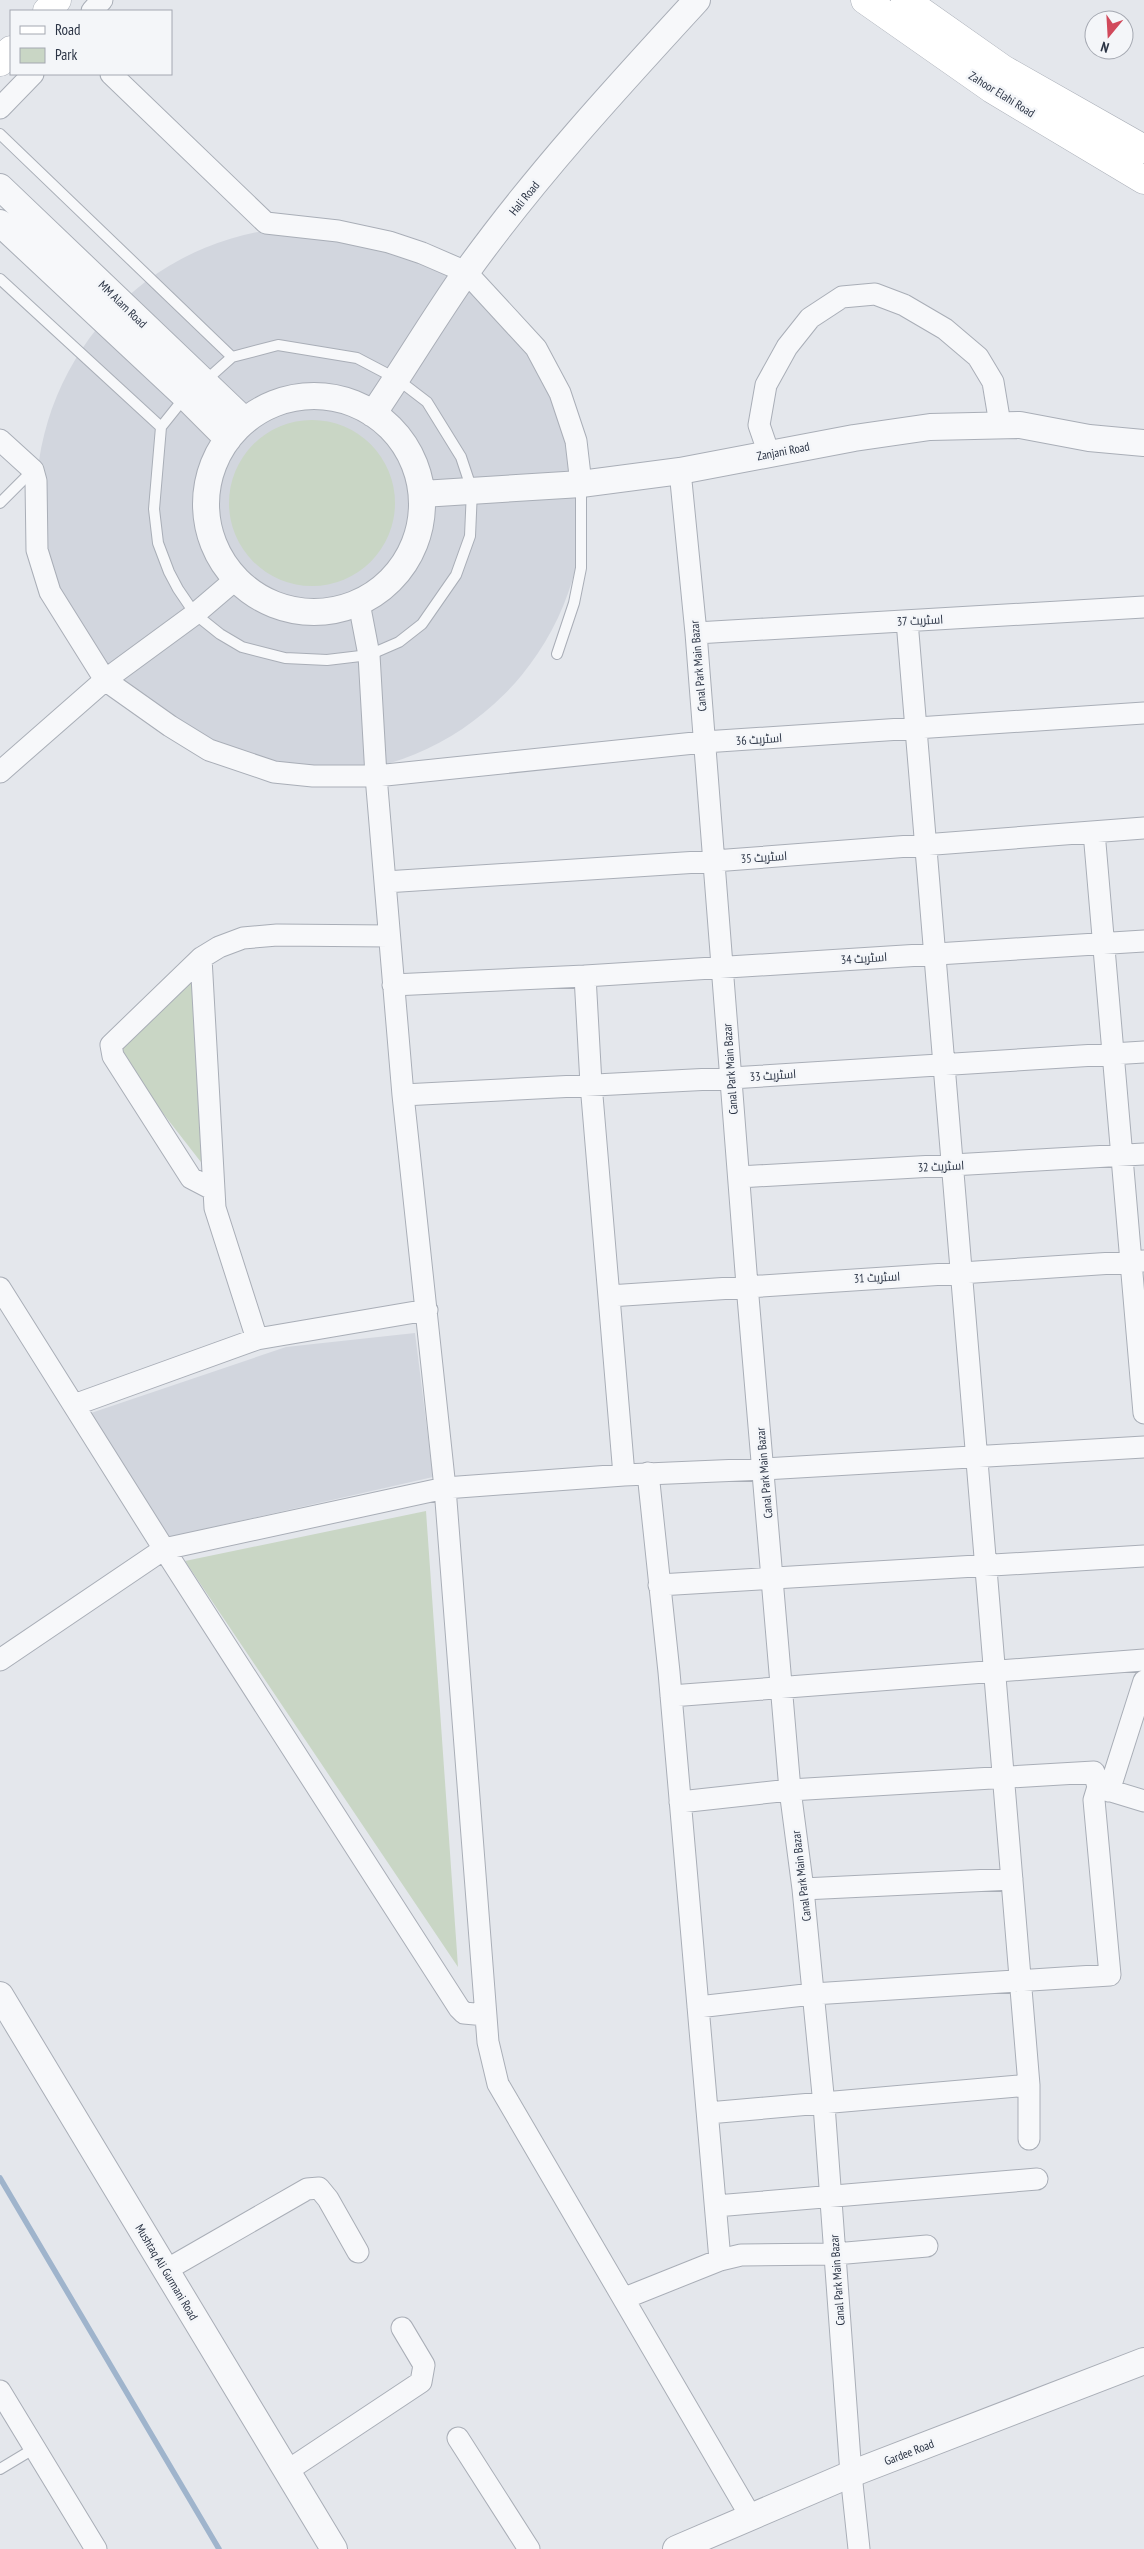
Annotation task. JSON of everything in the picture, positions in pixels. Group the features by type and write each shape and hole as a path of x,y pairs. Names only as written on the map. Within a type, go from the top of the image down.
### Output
{"main road":[{"path":"48,10 57,0"},
{"name":"Zahoor Elahi Road","path":"865,0 992,89 1144,180"},
{"name":"Zahoor Elahi Road","path":"906,0 1003,69 1144,149"},
{"path":"0,62 10,51"}],"street":[{"path":"93,10 102,0"},
{"name":"Hali Road","path":"373,414 466,272 606,100 697,0"},
{"path":"0,108 32,75"},
{"path":"112,75 266,223 338,231 389,242 422,253 466,272 536,348 560,393 576,441 581,484"},
{"name":"MM Alam Road","path":"0,187 237,430"},
{"name":"MM Alam Road","path":"0,223 195,389"},
{"path":"769,454 759,425 766,385 787,347 810,318 842,297 875,294 904,305 945,329 978,357 993,382 1000,424"},
{"path":"322,397 340,400 373,414 395,433 411,457 419,475 422,494 422,516 418,538 408,559 395,577 378,592 358,603 326,612 293,610 262,599 236,578 220,558 211,535 206,510 208,485 213,469 237,430 268,407 294,398 322,397"},
{"name":"Zanjani Road","path":"422,494 581,484 680,471 930,427 1000,424 1125,443 1144,444"},
{"path":"0,440 33,470 36,481 37,550 50,592 105,680"},
{"name":"Canal Park Main Bazar","path":"680,471 696,633 738,1177 790,1790 804,1889 824,2105 851,2474 859,2549"},
{"path":"0,772 105,680 195,614 236,578"},
{"path":"358,603 369,654 376,776 402,1095 446,1488 488,2042 498,2084 625,2298 751,2517"},
{"name":"اسٹریٹ 37","path":"696,633 1144,606"},
{"path":"907,620 1004,1778 1028,2085 1029,2140"},
{"name":"اسٹریٹ 36","path":"105,680 170,726 218,753 274,772 313,776 376,776 704,742 1144,713"},
{"name":"اسٹریٹ 35","path":"385,882 714,861 1144,828"},
{"path":"1094,832 1123,1155 1138,1262 1144,1413"},
{"path":"214,1190 191,1178 113,1056 111,1045 201,958 219,947 242,938 277,934 389,936"},
{"name":"اسٹریٹ 34","path":"393,985 585,976 1144,941"},
{"path":"201,958 214,1190 218,1221 257,1339"},
{"path":"585,976 591,1084 624,1474"},
{"name":"اسٹریٹ 33","path":"402,1095 731,1078 1144,1052"},
{"name":"اسٹریٹ 32","path":"738,1177 1144,1154"},
{"name":"اسٹریٹ 31","path":"609,1296 747,1285 1138,1262"},
{"path":"0,1288 164,1549 459,2008 464,2012 486,2015"},
{"path":"74,1405 257,1339 427,1310"},
{"path":"0,1660 164,1549 446,1488 624,1474 764,1469 1144,1447"},
{"path":"648,1473 671,1696 720,2260"},
{"path":"659,1585 773,1576 1144,1556"},
{"path":"671,1696 782,1686 1144,1660"},
{"path":"698,2007 813,1994 1110,1975 1094,1800 1104,1789 1144,1681"},
{"path":"680,1802 790,1790 1094,1772 1104,1789 1144,1801"},
{"path":"804,1889 1012,1879"},
{"name":"Mushtaq Ali Gurmani Road","path":"0,1995 334,2549"},
{"path":"708,2113 824,2105 1028,2085"},
{"path":"716,2206 832,2198 1037,2179"},
{"path":"166,2270 308,2189 319,2188 328,2199 358,2252"},
{"path":"625,2298 720,2260 741,2255 835,2254 927,2246"},
{"path":"287,2471 421,2382 424,2365 402,2328"},
{"name":"Gardee Road","path":"676,2549 851,2474 1144,2361"},
{"path":"0,2391 96,2549"},
{"path":"458,2438 529,2549"}],"lane":[{"path":"0,134 232,357"},
{"path":"0,279 161,427"},
{"path":"278,345 357,358 397,378 427,402 460,457 472,490 470,536 456,575 422,624 399,642 369,654 326,660 285,658 242,647 220,634 195,614 178,589 158,543 154,509 161,427 195,389 232,357 278,345"},
{"path":"0,503 33,470"},
{"path":"557,654 574,603 581,568 581,484"},
{"path":"0,2469 35,2448"}],"shaded area":[{"path":"310,227 363,233 415,248 462,274 484,290 503,308 521,327 537,349 563,396 578,448 584,501 578,554 563,606 537,653 521,675 503,694 484,712 462,728 415,754 363,769 310,775 257,769 205,754 158,728 136,712 117,694 99,675 83,653 57,606 42,554 36,501 42,448 57,396 83,349 99,327 117,308 136,290 158,274 205,248 257,233"},
{"path":"415,1333 433,1477 169,1537 91,1413 286,1347"}],"green space":[{"path":"312,420 336,424 351,430 376,451 385,464 391,479 395,503 391,527 385,542 364,567 351,576 336,582 312,586 288,582 273,576 248,555 239,542 233,527 229,503 233,479 239,464 260,439 273,430 288,424"},
{"path":"196,977 204,1166 120,1058 118,1047"},
{"path":"426,1511 458,1967 185,1561"}],"waterway":[{"path":"0,2178 219,2549"}]}
